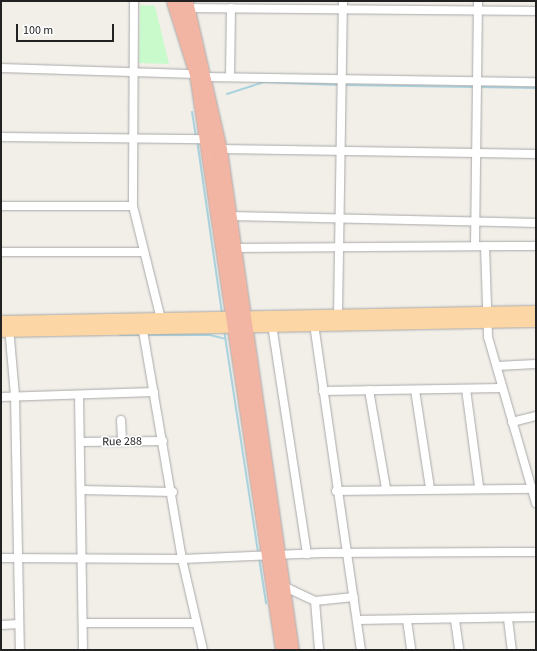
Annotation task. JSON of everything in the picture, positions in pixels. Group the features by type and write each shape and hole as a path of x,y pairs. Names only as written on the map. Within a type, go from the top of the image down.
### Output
{"highway":[{"path":"173,1 201,75 220,149 234,248 239,322"},
{"path":"193,4 207,139 239,322 273,556 282,650"},
{"path":"273,556 283,586 292,650"}],"main road":[{"path":"239,322 272,325 314,324 487,318 536,312"},
{"path":"5,326 239,322 338,315 487,318 536,321"}],"street":[{"path":"134,1 133,206 162,324"},
{"path":"475,246 478,1"},
{"path":"193,4 231,8 343,5 478,11 536,11"},
{"path":"338,315 343,5"},
{"path":"230,77 231,8"},
{"path":"1,68 230,77 536,82"},
{"path":"1,137 207,139"},
{"path":"220,149 536,154"},
{"path":"1,206 133,206"},
{"path":"230,216 536,223"},
{"path":"485,246 487,318 496,366 512,422 534,489 536,503"},
{"path":"234,248 536,246"},
{"path":"1,252 144,252"},
{"path":"142,324 173,492 182,559 195,623 203,650"},
{"path":"314,324 336,491 349,554 362,650"},
{"path":"272,325 307,554"},
{"path":"5,326 15,396 20,558 20,650"},
{"path":"496,366 536,364"},
{"path":"323,391 502,388"},
{"path":"466,389 479,487"},
{"path":"369,390 386,488"},
{"path":"415,390 430,488"},
{"path":"1,397 79,396 154,392"},
{"path":"79,396 84,650"},
{"path":"512,422 536,416"},
{"path":"121,420 122,442"},
{"name":"Rue 288","path":"80,442 163,441"},
{"path":"336,491 386,488 479,487 534,489"},
{"path":"81,490 173,492"},
{"path":"1,558 182,559 307,554 536,552"},
{"path":"283,586 316,601 354,597"},
{"path":"316,601 319,650"},
{"path":"357,620 455,620 536,617"},
{"path":"508,619 512,650"},
{"path":"407,620 411,650"},
{"path":"455,620 459,650"},
{"path":"83,623 195,623"},
{"path":"1,625 19,624"}],"green space":[{"path":"140,5 155,6 169,64 139,63"}],"waterway":[{"path":"227,94 263,82 340,85"},
{"path":"344,85 474,87"},
{"path":"478,87 536,88"},
{"path":"192,112 196,136"},
{"path":"197,140 222,314"},
{"path":"224,330 258,553"},
{"path":"120,335 141,335"},
{"path":"145,335 210,335 226,339"},
{"path":"259,558 266,603"}]}
